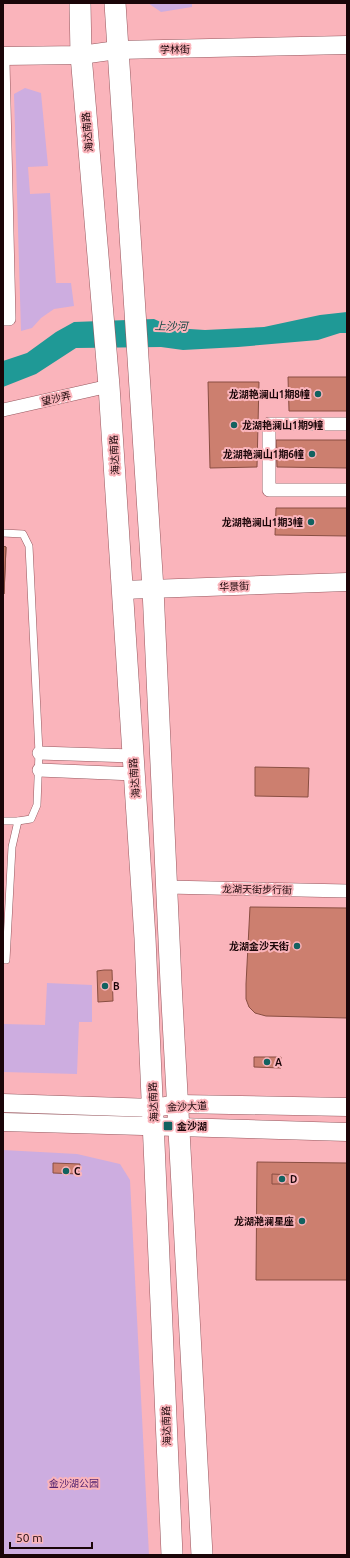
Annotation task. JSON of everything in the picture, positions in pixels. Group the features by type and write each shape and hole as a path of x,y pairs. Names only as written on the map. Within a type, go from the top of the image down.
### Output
{"main road":[{"name":"海达南路","path":"80,3 81,54 110,386 145,938 172,1555"},
{"path":"115,3 153,589 202,1555"},
{"name":"学林街","path":"3,56 81,54 117,50 347,45"},
{"name":"华景街","path":"122,590 347,582"},
{"name":"金沙大道","path":"3,1103 154,1117 180,1128 347,1132"},
{"name":"金沙大道","path":"3,1122 154,1117 179,1104 347,1107"}],"street":[{"path":"3,62 6,272 9,319 3,319"},
{"name":"望沙弄","path":"3,410 110,386"},
{"path":"347,424 269,424 269,490 347,490"},
{"path":"40,752 134,765"},
{"path":"39,770 134,765"},
{"name":"龙湖天街步行街","path":"167,887 347,891"}],"lane":[{"path":"3,533 23,534 29,546 40,752 37,805 31,819 3,821"},
{"path":"6,960 12,847 18,821"}],"green space":[{"path":"148,3 192,3 192,7 161,12"},
{"path":"25,88 41,93 48,166 28,167 30,194 50,193 56,283 71,283 74,306 54,309 41,318 32,328 21,331 14,94"},
{"path":"47,983 92,985 92,1022 79,1022 77,1074 3,1072 3,1024 45,1025"},
{"name":"金沙湖公园","path":"3,1150 77,1154 120,1164 130,1180 149,1555 3,1555"}],"water":[{"path":"347,312 347,333 340,333 318,340 183,350 161,347 76,348 36,374 3,387 3,361 27,353 56,332 74,322 154,319 174,328 205,330 264,327 320,315"}],"building":[{"name":"龙湖艳澜山1期8幢","path":"288,377 347,377 347,411 289,411"},
{"name":"龙湖艳澜山1期9幢","path":"208,382 259,382 257,467 210,468"},
{"name":"龙湖艳澜山1期6幢","path":"276,440 347,440 347,468 277,467"},
{"name":"龙湖艳澜山1期3幢","path":"276,508 347,508 347,536 275,535"},
{"path":"3,546 6,547 4,594 3,594"},
{"path":"3,546 6,547 4,594 3,594"},
{"path":"255,767 309,768 308,797 255,796"},
{"name":"龙湖金沙天街","path":"250,907 347,908 347,1018 266,1016 255,1013 249,1007 246,999 246,984"},
{"name":"B","path":"112,970 113,1001 98,1002 97,971"},
{"name":"A","path":"254,1057 281,1057 281,1068 254,1067"},
{"name":"龙湖滟澜星座","path":"257,1162 347,1163 347,1280 256,1280"},
{"name":"C","path":"53,1163 80,1164 79,1174 53,1173"},
{"name":"D","path":"272,1174 292,1175 292,1184 272,1184"}],"place":[{"name":"龙湖艳澜山1期8幢","path":"318,394"},
{"name":"龙湖艳澜山1期9幢","path":"234,425"},
{"name":"龙湖艳澜山1期6幢","path":"312,454"},
{"name":"龙湖艳澜山1期3幢","path":"311,522"},
{"name":"龙湖金沙天街","path":"297,946"},
{"name":"B","path":"105,986"},
{"name":"A","path":"267,1062"},
{"name":"金沙湖","path":"168,1126"},
{"name":"C","path":"66,1171"},
{"name":"D","path":"282,1179"},
{"name":"龙湖滟澜星座","path":"302,1221"}],"water label":[{"name":"上沙河","path":"171,326"}]}
